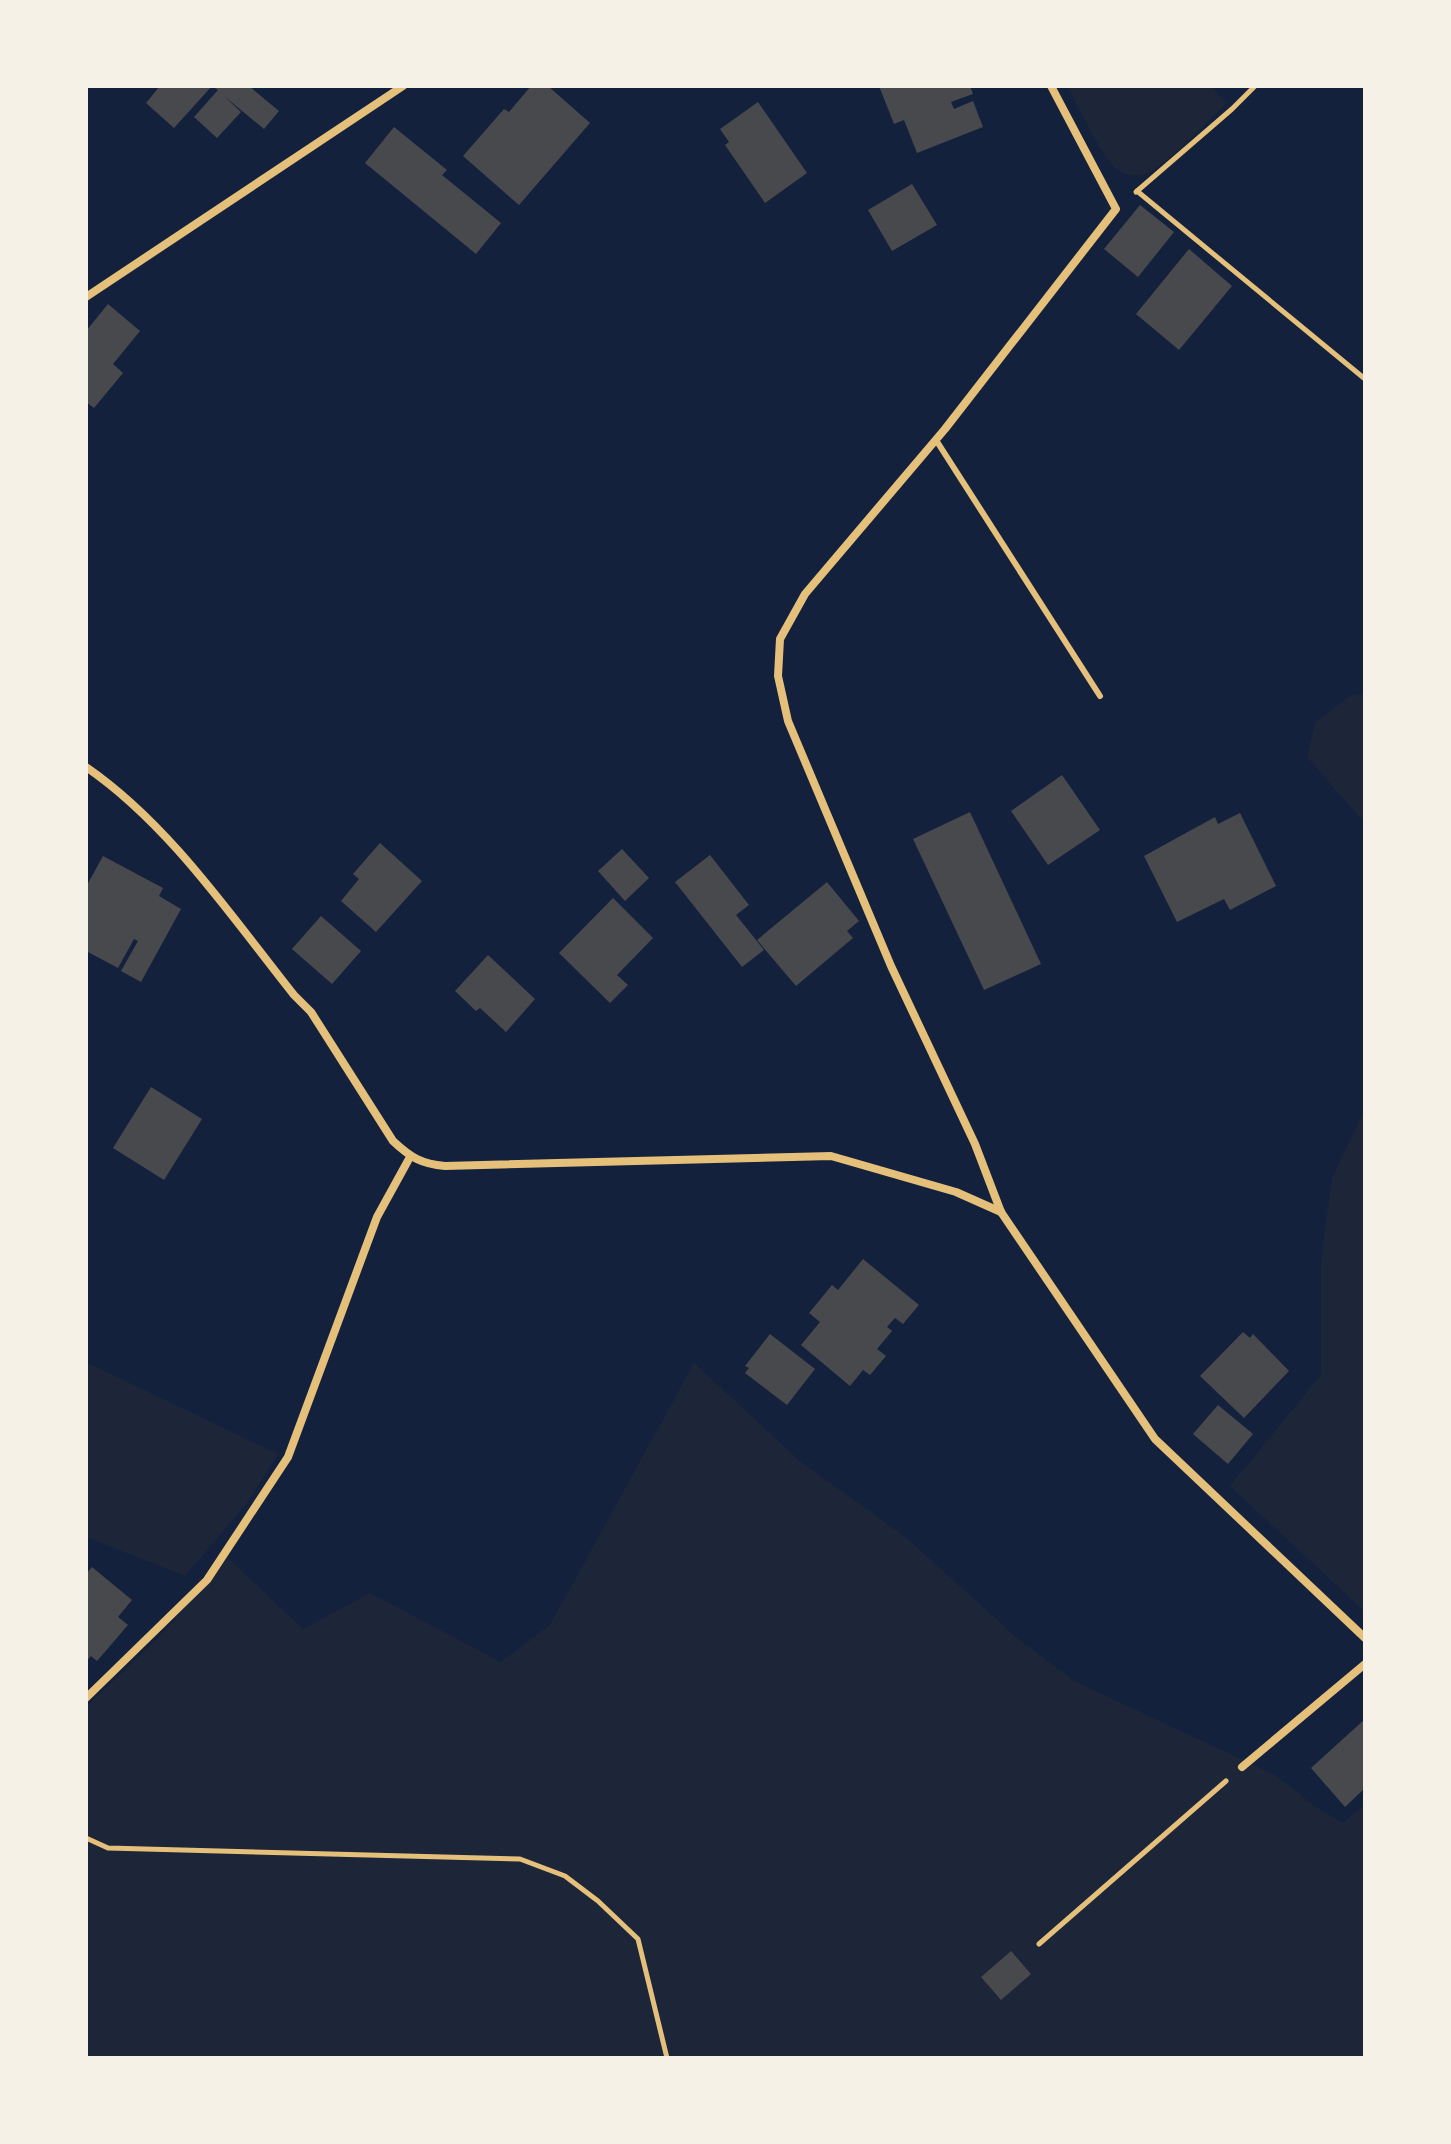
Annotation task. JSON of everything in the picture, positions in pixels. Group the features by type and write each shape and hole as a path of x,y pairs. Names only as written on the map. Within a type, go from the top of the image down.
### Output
{"street":[{"path":"86,297 403,86"},
{"path":"1051,86 1116,209 936,440 805,594 780,639 778,676 788,721 800,750 891,966 975,1144 1001,1212 1155,1439 1365,1638"},
{"path":"86,767 161,831 311,1012 393,1141 423,1164 445,1166 831,1156 956,1192 1001,1212"},
{"path":"86,1698 207,1580 288,1457 377,1217 410,1157"},
{"path":"1242,1767 1365,1664"}],"lane":[{"path":"936,440 1100,696"}],"path":[{"path":"1116,209 1255,86"},
{"path":"1137,191 1365,379"},
{"path":"1039,1944 1242,1767"},
{"path":"86,1838 108,1848 520,1859 565,1876 598,1901 638,1939 667,2058"}],"shaded area":[{"path":"1067,86 1211,86 1226,103 1157,168 1144,175 1125,174 1108,159"},
{"path":"1365,694 1365,823 1307,757 1315,722 1350,696"},
{"path":"1365,1109 1365,1612 1230,1486 1321,1375 1321,1260 1332,1178"},
{"path":"86,1362 278,1454 247,1503 185,1576 86,1537"},
{"path":"694,1363 800,1461 908,1539 1017,1638 1074,1681 1275,1775 1316,1807 1343,1823 1365,1804 1365,2058 86,2058 86,1707 162,1634 228,1558 303,1629 370,1593 501,1662 550,1625"}],"building":[{"path":"160,86 212,86 174,128 146,103"},
{"path":"249,86 279,111 264,129 224,96 241,112 217,138 194,117 218,90 215,88"},
{"path":"531,86 548,86 590,123 519,205 463,156 504,109 509,112"},
{"path":"879,86 970,86 973,94 951,102 954,109 973,101 983,127 917,153 904,120 894,124"},
{"path":"758,102 807,173 765,203 725,145 729,142 720,129"},
{"path":"394,127 447,170 442,175 501,223 476,254 365,163"},
{"path":"912,184 937,225 892,251 868,210"},
{"path":"1140,205 1174,232 1138,277 1104,249"},
{"path":"1189,249 1232,286 1179,350 1136,314"},
{"path":"108,304 140,331 113,364 123,373 94,408 86,402 86,331"},
{"path":"1062,775 1100,830 1048,865 1011,811"},
{"path":"970,812 1041,964 984,990 913,839"},
{"path":"1240,813 1276,886 1230,910 1224,899 1177,922 1144,856 1215,817 1218,824"},
{"path":"380,843 422,881 376,932 341,901 359,879 353,874"},
{"path":"622,849 649,878 625,901 598,871"},
{"path":"710,855 749,905 736,915 764,950 742,967 675,882"},
{"path":"103,856 163,888 159,896 181,909 141,982 121,971 138,941 134,939 118,968 86,951 86,887"},
{"path":"827,882 859,921 847,931 853,938 796,986 757,940"},
{"path":"613,898 653,938 617,975 628,985 610,1003 559,953"},
{"path":"321,916 361,951 332,984 292,949"},
{"path":"488,955 535,999 506,1032 480,1008 476,1011 455,991"},
{"path":"151,1087 202,1119 164,1180 113,1148"},
{"path":"863,1259 919,1305 903,1324 895,1318 887,1327 892,1331 877,1349 886,1356 870,1375 863,1370 850,1386 801,1345 820,1322 809,1313 832,1285 838,1290"},
{"path":"1243,1332 1250,1338 1253,1334 1289,1371 1244,1418 1200,1376"},
{"path":"770,1334 815,1369 787,1405 745,1373 749,1368 745,1366"},
{"path":"1218,1405 1253,1434 1228,1464 1193,1434"},
{"path":"92,1567 132,1600 118,1617 128,1625 97,1661 91,1656 86,1662 86,1574"},
{"path":"1365,1719 1365,1788 1345,1807 1311,1768"},
{"path":"1011,1951 1031,1974 1001,2000 981,1977"}]}
